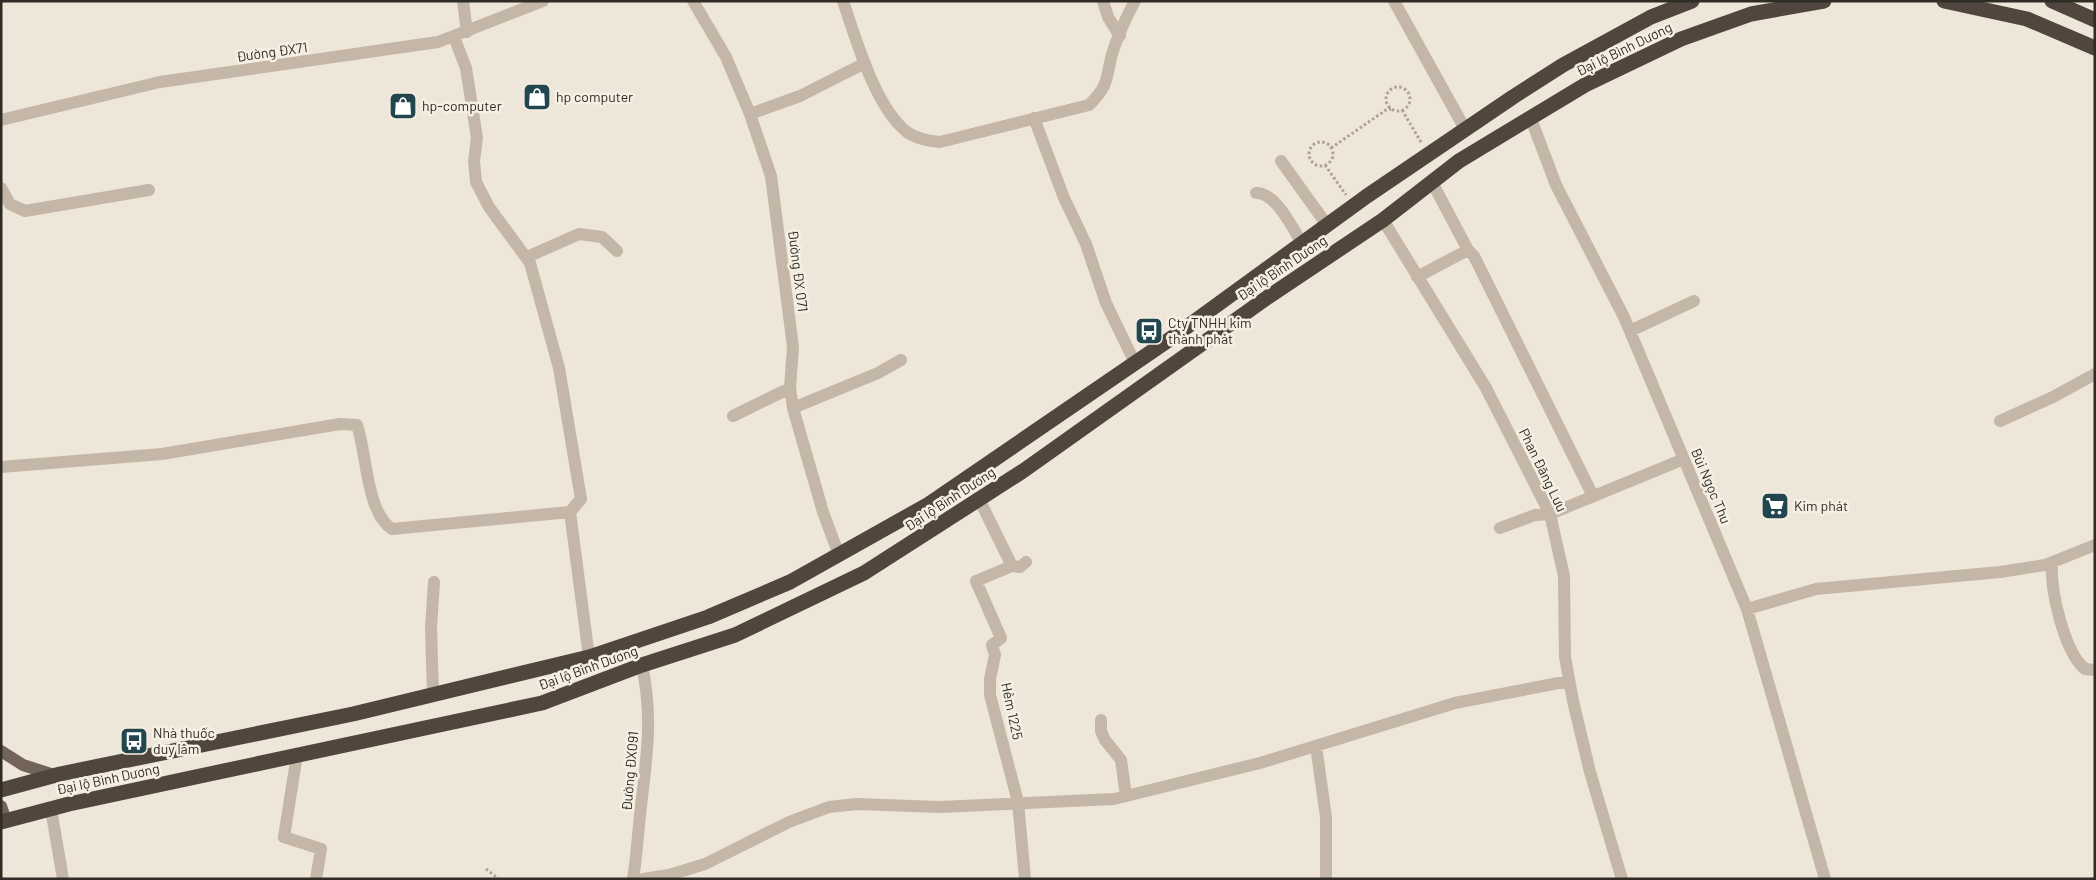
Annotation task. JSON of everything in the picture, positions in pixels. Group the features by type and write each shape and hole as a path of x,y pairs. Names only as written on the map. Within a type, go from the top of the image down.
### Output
{"highway":[{"name":"Đại lộ Bình Dương","path":"1,790 54,775 353,714 589,657 708,617 790,582 929,504 1135,363 1428,154 1563,65 1651,17 1692,1"},
{"name":"Đại lộ Bình Dương","path":"3,822 50,809 542,703 642,665 735,635 864,573 980,499 1023,471 1268,296 1383,220 1459,161 1585,85 1681,39 1751,14 1824,1"},
{"path":"1944,1 2026,19 2095,48"},
{"path":"2054,2 2095,20"}],"main road":[{"path":"1,751 23,765 54,775"},
{"path":"1,806 3,822"}],"street":[{"path":"463,1 467,32"},
{"name":"Đường ĐX71","path":"1,120 160,82 438,42 542,1"},
{"name":"Đường ĐX 071","path":"693,1 726,57 750,114 770,176 793,347 790,388 793,408 823,512 839,555"},
{"path":"1103,1 1108,18 1120,36"},
{"path":"844,2 864,63 882,99 896,120 908,132 926,141 940,142 1089,106 1101,94 1110,73 1112,58 1120,36 1135,1"},
{"path":"1394,1 1465,129"},
{"path":"1,467 162,454 340,424 357,425 363,442 372,496 384,524 392,530 570,512 581,499 561,378 530,263 489,207 476,182 474,161 477,138 466,68 454,37"},
{"path":"750,114 800,96 864,63"},
{"path":"1034,118 1064,198 1086,244 1106,303 1135,363"},
{"name":"Bùi Ngọc Thu","path":"1531,119 1556,185 1630,331 1747,609 1825,879"},
{"path":"1281,162 1327,225"},
{"path":"1432,182 1468,250 1474,256 1593,496"},
{"path":"1,188 10,204 25,211 149,190"},
{"path":"1256,192 1267,196 1277,206 1302,243"},
{"name":"Phan Đăng Lưu","path":"1383,220 1486,388 1550,514 1564,576 1565,657 1569,681 1590,772 1622,879"},
{"path":"527,257 580,234 602,237 617,251"},
{"path":"1417,277 1468,250"},
{"path":"1630,331 1694,301"},
{"path":"793,408 878,373 901,360"},
{"path":"2000,421 2053,397 2095,374"},
{"path":"732,416 790,388"},
{"path":"1500,528 1535,515 1550,514 1684,458"},
{"path":"980,499 1012,566 1020,567 1026,562"},
{"path":"570,512 589,657"},
{"path":"1747,609 1816,590 2000,572 2049,564 2095,545"},
{"path":"2049,564 2060,618 2074,656 2085,669 2095,670"},
{"name":"Hẻm 1225","path":"1012,566 976,582 1001,638 992,645 996,655 990,678 990,695 1018,802 1025,879"},
{"path":"433,694 431,628 434,582"},
{"name":"Đường ĐX091","path":"633,879 640,835 649,734 649,698 642,665"},
{"path":"643,879 670,875 705,864 789,822 829,807 857,804 939,807 1114,799 1260,763 1455,703 1569,681"},
{"path":"1101,720 1101,731 1105,740 1121,760 1126,796"},
{"path":"1316,746 1326,817 1326,879"},
{"path":"298,755 284,837 321,849 316,879"},
{"path":"50,809 63,879"}],"path":[{"path":"1332,148 1386,110 1391,108 1402,110 1406,108 1410,98 1405,89 1400,87 1390,90 1387,94 1386,100 1391,108"},
{"path":"1402,110 1428,154"},
{"path":"1323,142 1332,148 1332,158 1325,165 1319,166 1310,160 1310,149 1313,145 1323,142"},
{"path":"1325,165 1354,206"},
{"path":"486,869 499,879"}],"place":[{"name":"hp computer","path":"537,97"},
{"name":"hp-computer","path":"403,106"},
{"name":"Cty TNHH kim thành phát","path":"1149,331"},
{"name":"Kim phát","path":"1775,506"},
{"name":"Nhà thuốc duy lâm","path":"134,741"}]}
